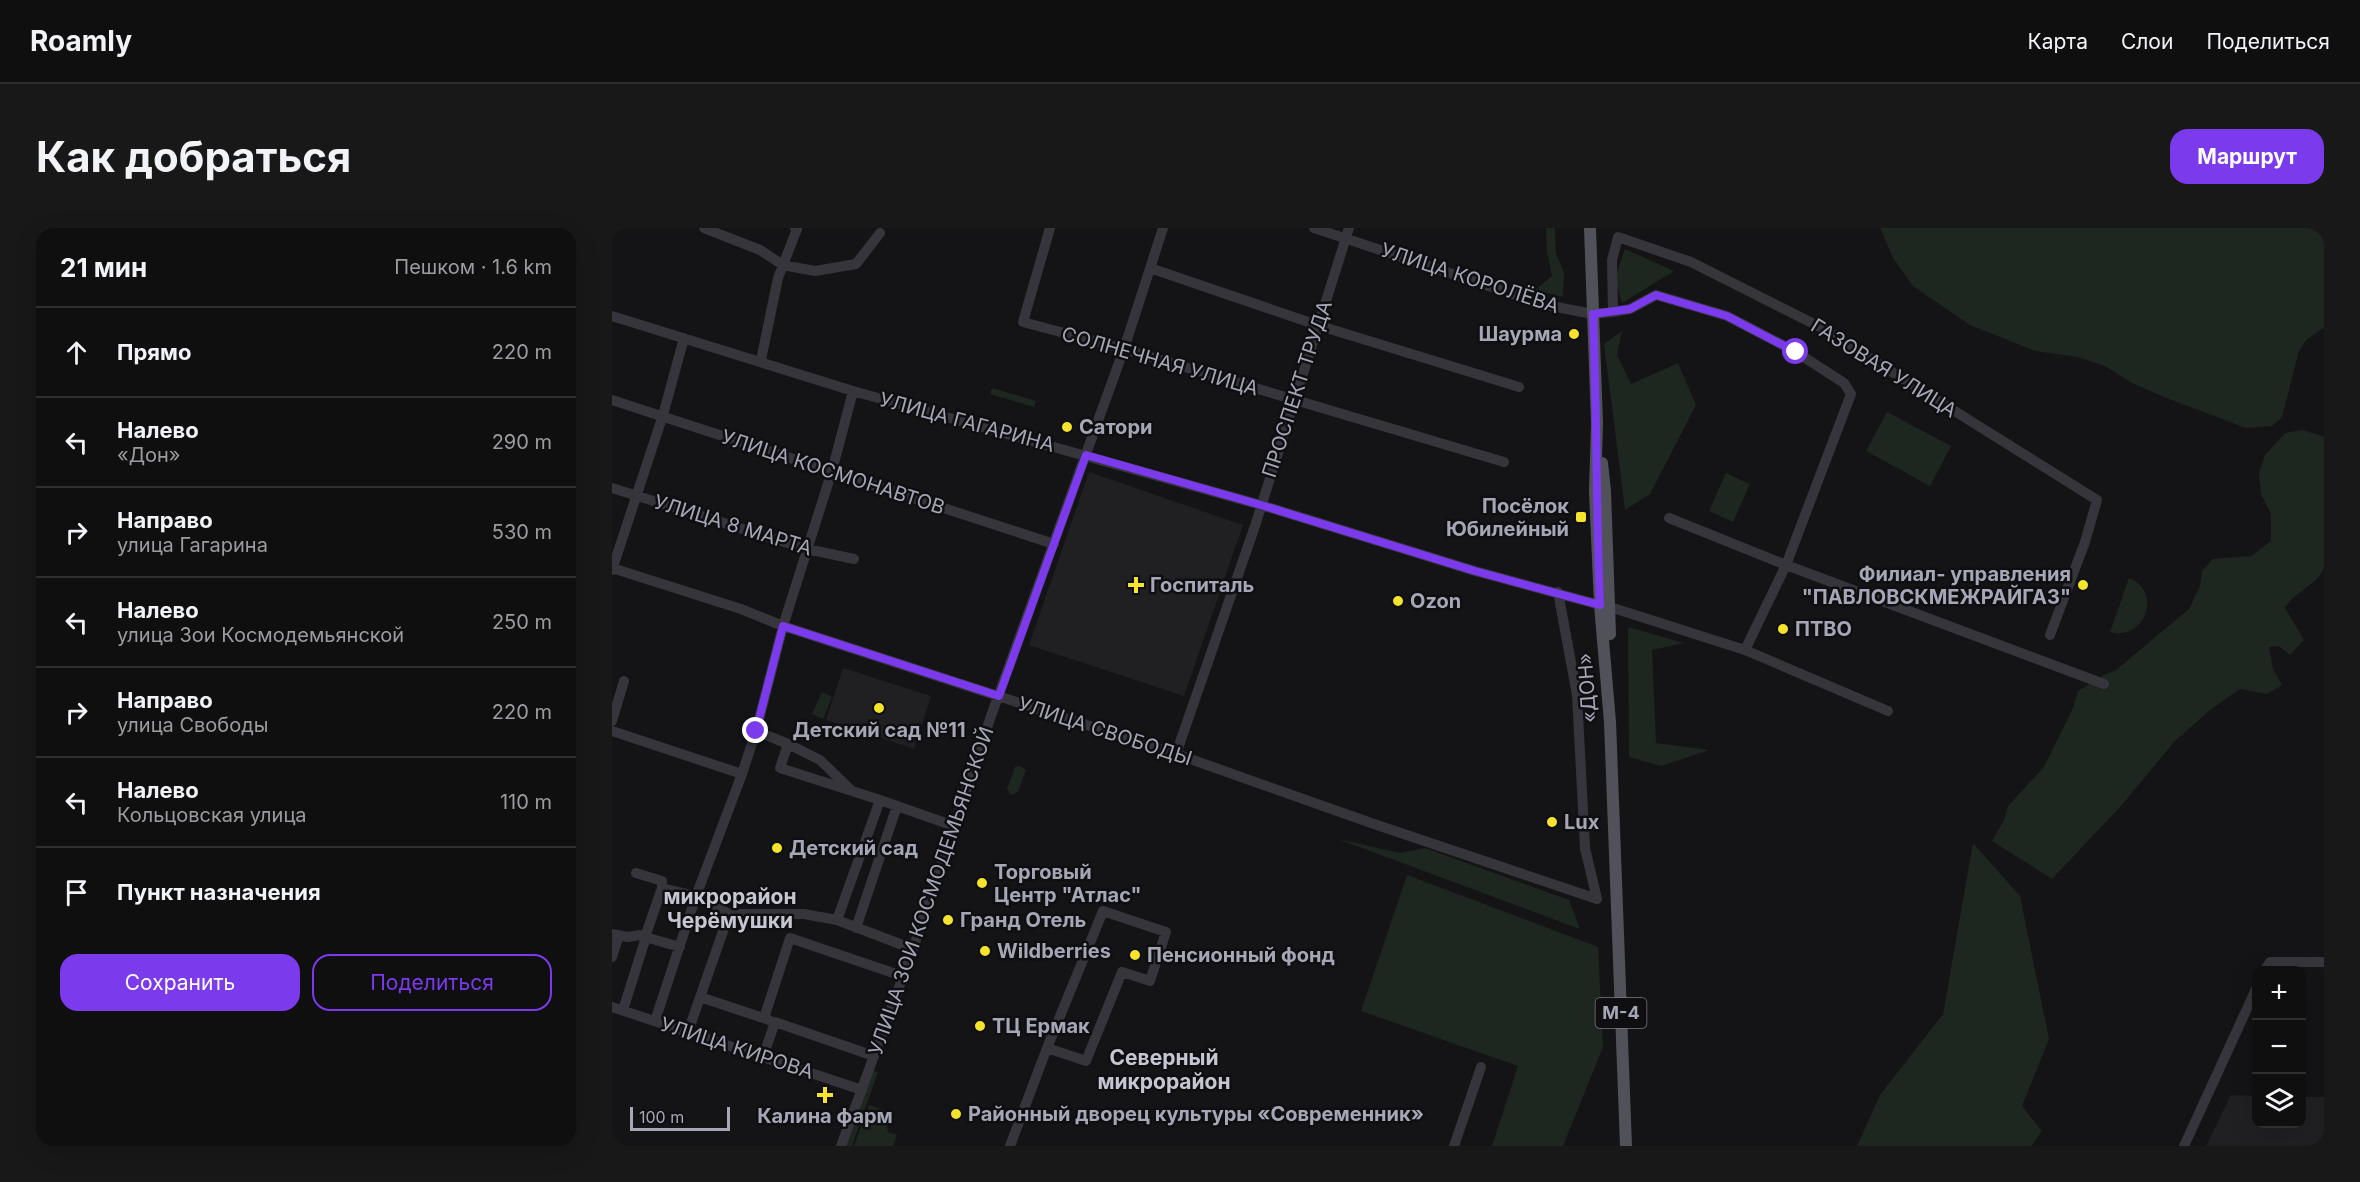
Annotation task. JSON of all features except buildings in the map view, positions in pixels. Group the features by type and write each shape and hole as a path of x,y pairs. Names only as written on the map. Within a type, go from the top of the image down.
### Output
{"main road":[{"path":"1590,228 1593,314"},
{"name":"«ДОН»","path":"1593,314 1597,423 1605,491 1605,606 1626,1146"}],"street":[{"path":"704,228 760,250 783,265 815,271 856,264 880,233"},
{"path":"761,360 778,278 797,229 795,228"},
{"name":"СОЛНЕЧНАЯ УЛИЦА","path":"1050,228 1023,322 1124,349 1504,462"},
{"name":"УЛИЦА ЗОИ КОСМОДЕМЬЯНСКОЙ","path":"842,1146 913,949 999,696 1124,349 1163,228"},
{"name":"УЛИЦА КОРОЛЁВА","path":"1314,228 1347,233 1546,305 1593,314"},
{"name":"ПРОСПЕКТ ТРУДА","path":"1176,754 1255,526 1347,233"},
{"name":"ГАЗОВАЯ УЛИЦА","path":"1613,312 1612,260 1618,237 1691,262 1820,327 2097,500 2085,542 2050,635"},
{"path":"1149,268 1317,325 1519,387"},
{"path":"1593,314 1630,309 1656,295 1727,316 1796,352 1844,383 1851,394 1786,565 1745,650"},
{"name":"УЛИЦА ГАГАРИНА","path":"612,316 761,360 853,391 1261,505 1475,571 1605,606 1745,650 1888,711"},
{"path":"612,568 663,415 684,338"},
{"path":"655,1021 696,896 756,731 783,626 832,471 853,391"},
{"name":"УЛИЦА КОСМОНАВТОВ","path":"612,400 1054,544"},
{"name":"УЛИЦА 8 МАРТА","path":"612,488 807,549 855,559"},
{"path":"1669,518 1786,565 2104,684"},
{"name":"УЛИЦА СВОБОДЫ","path":"612,568 1176,754 1597,899 1585,848 1577,694 1558,592"},
{"path":"612,721 624,681"},
{"path":"612,731 742,774"},
{"path":"756,731 820,760 852,790"},
{"path":"788,744 780,768 852,790 954,826"},
{"path":"837,920 880,801"},
{"path":"856,928 897,806"},
{"path":"617,1009 662,888 662,881 636,873"},
{"path":"662,888 696,896 729,914 804,914 837,920 913,949"},
{"path":"1010,1146 1047,1048 1103,911 1166,932 1150,981 1122,972 1086,1061 1047,1048"},
{"path":"688,1032 729,914"},
{"path":"612,957 616,934 645,937 680,947"},
{"path":"764,1018 790,938 902,976"},
{"path":"2268,966 2270,962 2324,962"},
{"path":"700,996 874,1056"},
{"path":"2184,1146 2252,998"},
{"name":"УЛИЦА КИРОВА","path":"617,1009 862,1090"},
{"path":"763,1057 775,1022"},
{"path":"1454,1146 1481,1066"}],"shaded area":[{"path":"1546,228 1555,228 1556,254 1564,272 1563,297 1535,290 1552,276 1547,252"},
{"path":"1880,228 2324,228 2324,328 2306,340 2299,351 2282,417 2272,426 2246,428 2132,383 2105,366 2078,357 2035,351 1970,325 1913,286 1893,258"},
{"path":"1625,249 1674,271 1622,303 1615,278"},
{"path":"1622,331 1617,355 1631,384 1678,363 1696,405 1650,494 1625,510 1604,344"},
{"path":"992,388 1036,401 1034,407 990,394"},
{"path":"1887,412 1951,446 1930,486 1866,451"},
{"path":"2303,430 2324,437 2324,568 2316,579 2294,597 2285,608 2304,640 2290,655 2279,646 2269,647 2273,669 2282,685 2267,694 2240,689 2210,710 2174,742 2121,806 2052,879 1992,841 2004,820 2008,806 2044,767 2073,708 2078,691 2116,670 2189,609 2200,586 2202,571 2213,559 2251,556 2271,541 2271,514 2261,494 2259,473 2265,455 2285,433"},
{"name":"Госпиталь","path":"1089,472 1243,525 1184,696 1029,645"},
{"path":"1726,473 1750,484 1733,522 1709,511"},
{"path":"2129,578 2139,584 2145,593 2147,603 2145,614 2133,630 2122,633 2110,632"},
{"path":"1628,627 1684,643 1652,650 1656,743 1709,750 1661,766 1629,757"},
{"name":"Детский сад №11","path":"843,668 931,696 914,749 826,720"},
{"path":"822,692 832,697 823,719 812,714"},
{"path":"1020,766 1026,770 1018,792 1011,795 1007,789 1015,767"},
{"path":"1338,839 1400,853 1425,848 1569,900 1580,929"},
{"path":"1973,843 2020,896 2049,1039 2022,1106 2042,1131 2031,1146 1857,1146 1880,1095 1943,1014"},
{"path":"1407,875 1598,947 1603,1047 1563,1146 1492,1146 1518,1066 1361,1011"},
{"path":"870,1070 878,1072 852,1146 843,1146"},
{"path":"2231,1095 2252,1096 2252,1128 2306,1128 2306,1097 2324,1097 2324,1146 2206,1146"},
{"path":"869,1105 885,1110 888,1132 897,1135 893,1146 854,1146"}],"place":[{"name":"Шаурма","path":"1574,334"},
{"name":"Сатори","path":"1067,427"},
{"name":"Посёлок Юбилейный","path":"1581,517"},
{"name":"Госпиталь","path":"1136,585"},
{"name":"Филиал- управления \"ПАВЛОВСКМЕЖРАЙГАЗ\"","path":"2083,585"},
{"name":"Ozon","path":"1398,601"},
{"name":"ПТВО","path":"1783,629"},
{"name":"Детский сад №11","path":"879,708"},
{"name":"Lux","path":"1552,822"},
{"name":"Детский сад","path":"777,848"},
{"name":"Торговый Центр \"Атлас\"","path":"982,883"},
{"name":"Гранд Отель","path":"948,920"},
{"name":"Wildberries","path":"985,951"},
{"name":"Пенсионный фонд","path":"1135,955"},
{"name":"ТЦ Ермак","path":"980,1026"},
{"name":"Калина фарм","path":"825,1095"},
{"name":"Районный дворец культуры «Современник»","path":"956,1114"}],"district":[{"name":"микрорайон Черёмушки","path":"730,909"},
{"name":"Северный микрорайон","path":"1164,1070"}],"route":[{"path":"756,731 783,626 999,696 1086,455 1261,505 1498,578 1558,592 1600,605 1595,491 1597,423 1593,314 1630,309 1656,295 1727,316 1796,352"}]}
